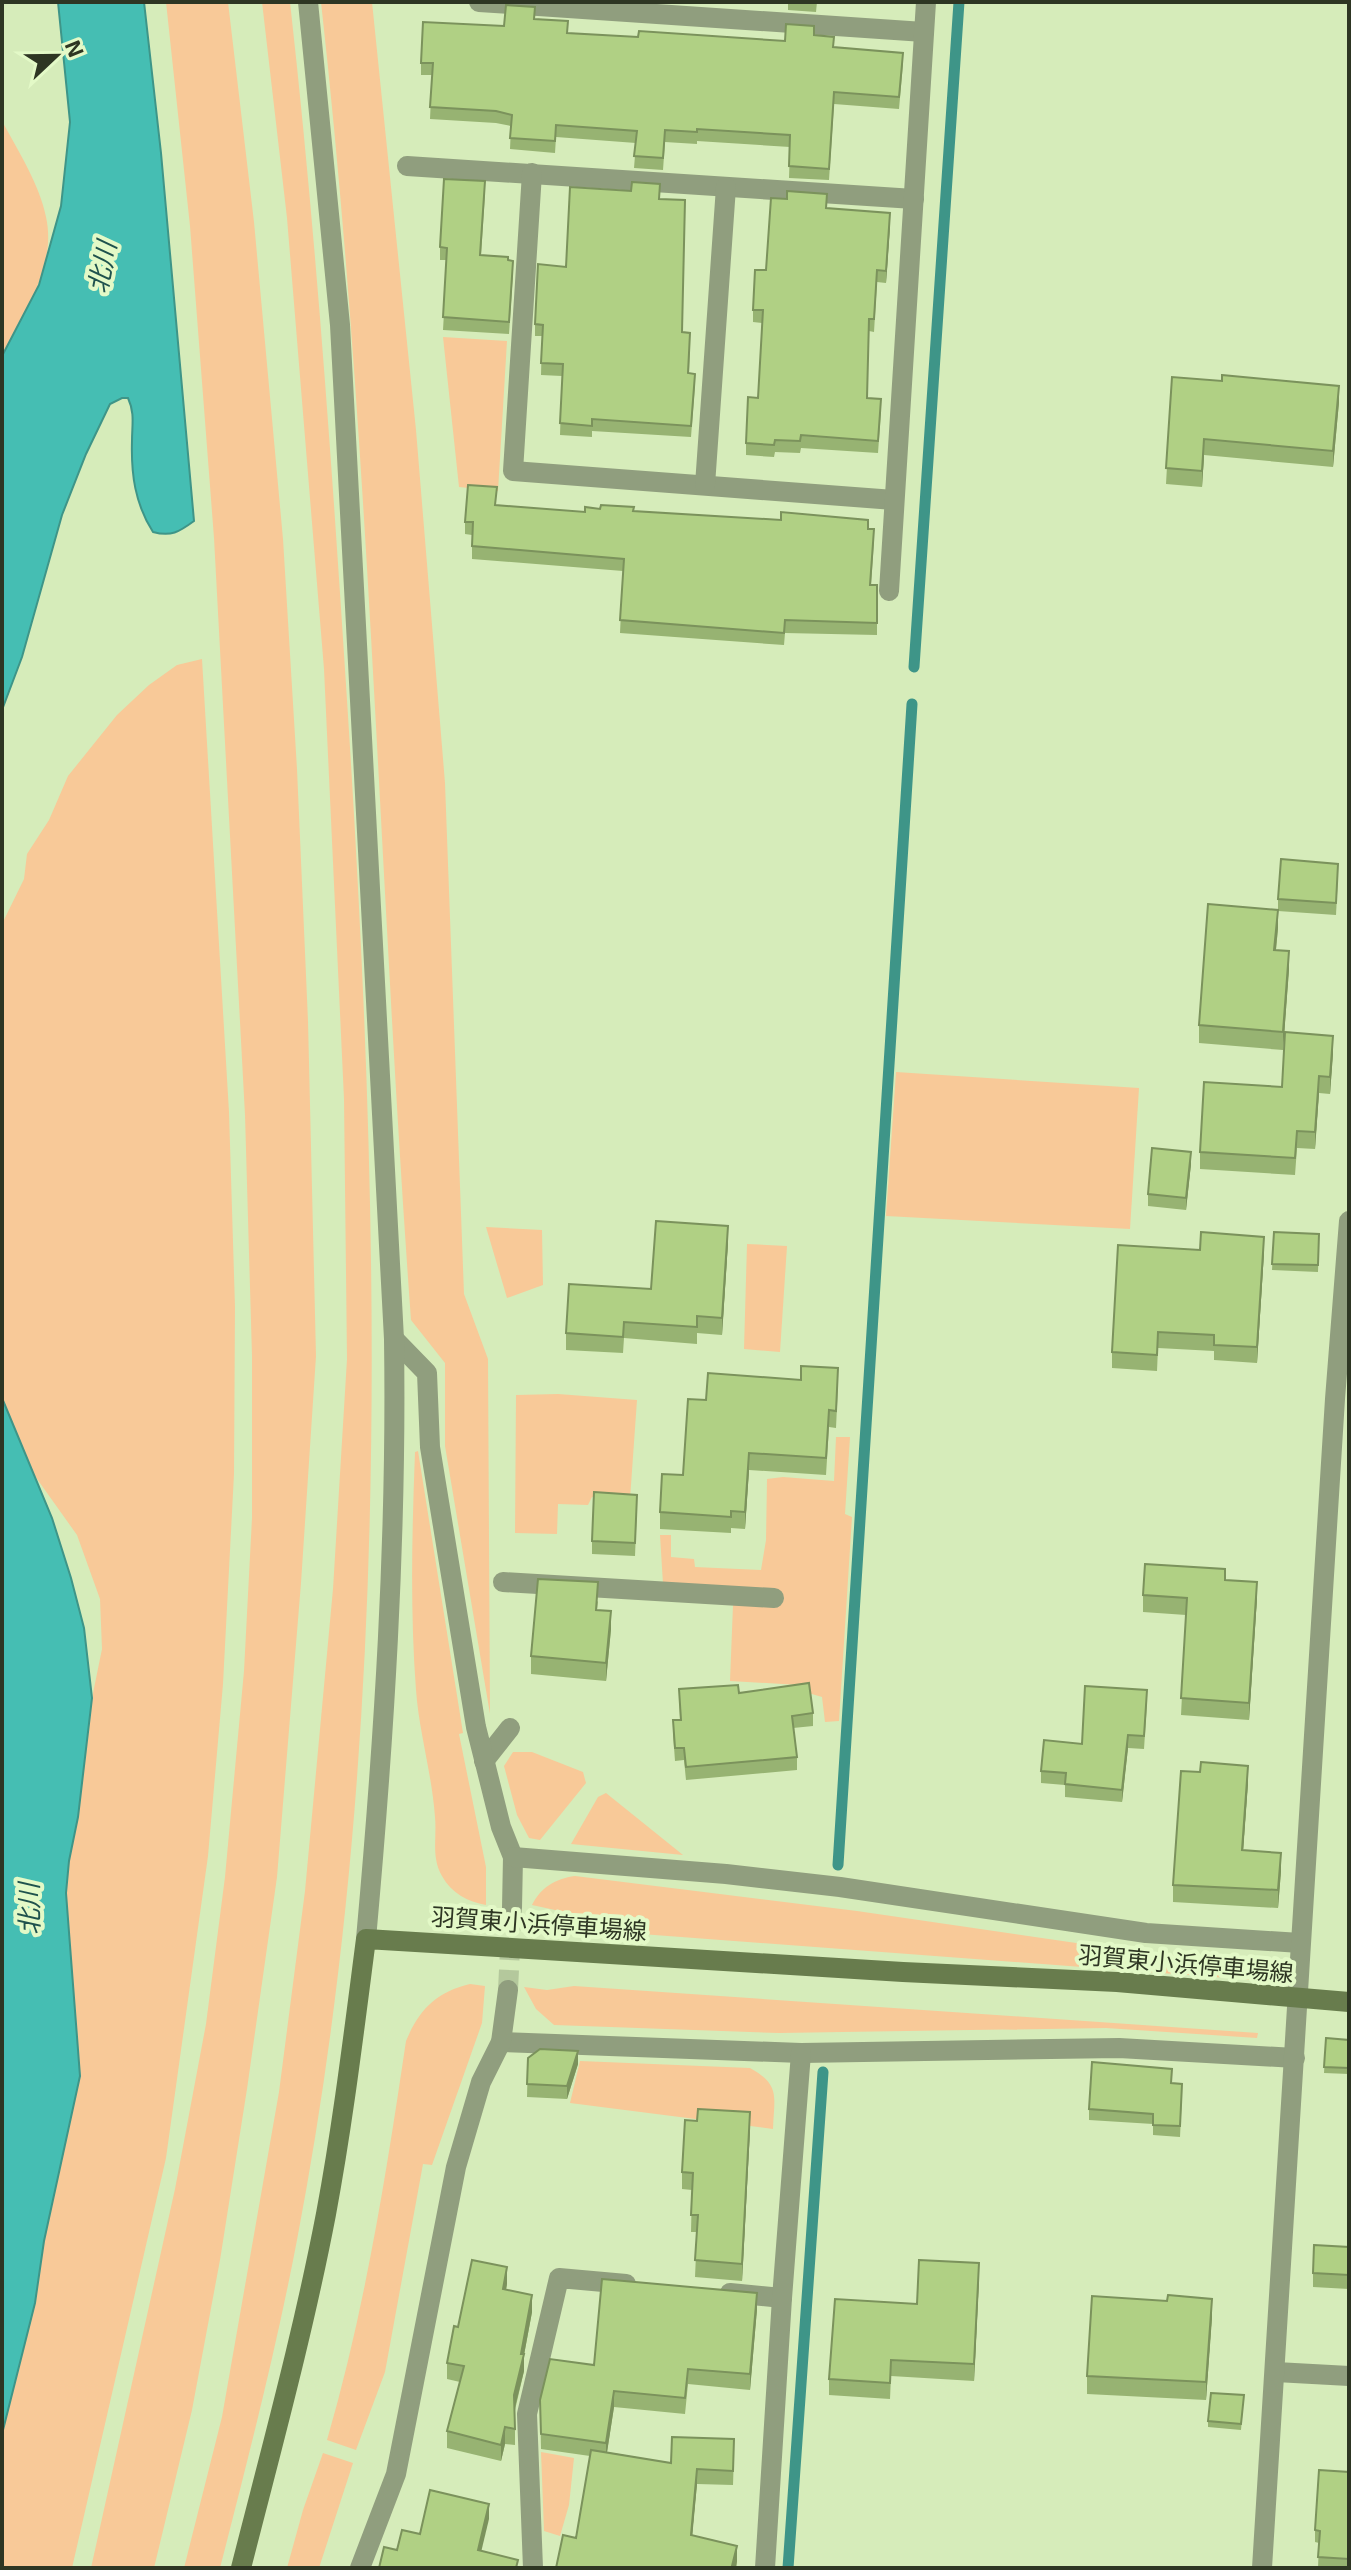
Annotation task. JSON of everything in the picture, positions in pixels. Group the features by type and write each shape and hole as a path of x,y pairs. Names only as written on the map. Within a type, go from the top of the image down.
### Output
{"main road":[{"name":"羽賀東小浜停車場線","path":"366,1939 1117,1982 1349,2002"},
{"path":"241,2568 290,2384 326,2213 366,1939"}],"street":[{"path":"308,2 340,325 394,1339 396,1414 382,1761 366,1939"},
{"path":"479,2 924,32"},
{"path":"889,591 926,2"},
{"path":"407,166 914,199"},
{"path":"532,173 513,471 894,500"},
{"path":"705,485 726,187"},
{"path":"1262,2568 1295,2058 1296,1999 1349,1221"},
{"path":"394,1339 427,1373 430,1447 476,1727 501,1827 513,1857 512,1908"},
{"path":"503,1582 774,1598"},
{"path":"484,1761 510,1728"},
{"path":"513,1857 726,1874 840,1887 1146,1933 1300,1943"},
{"path":"360,2568 396,2474 456,2167 481,2082 501,2042 508,1990"},
{"path":"501,2042 801,2053 1119,2048 1295,2058"},
{"path":"765,2568 801,2053"},
{"path":"533,2568 527,2414 559,2278 639,2285"},
{"path":"702,2291 782,2298"},
{"path":"1276,2372 1349,2376"}],"shaded area":[{"path":"166,2 228,2 254,222 283,539 297,769 308,1021 316,1356 277,1877 220,2260 192,2410 154,2568 91,2568 175,2189 206,2024 225,1877 244,1671 252,1518 252,1356 245,1115 214,538 190,226"},
{"path":"262,2 290,2 308,176 329,438 347,700 367,1086 371,1472 364,1665 350,1857 328,2049 297,2240 271,2363 220,2568 184,2568 222,2417 279,2092 305,1891 333,1589 347,1359 344,1099 324,669 287,218"},
{"path":"321,2 372,2 416,430 445,783 464,1294 488,1359 490,1714 445,1446 445,1363 411,1320 363,496 338,166"},
{"path":"2,121 39,192 48,235 43,271 2,356"},
{"path":"443,337 507,341 498,491 459,487"},
{"path":"202,659 229,1112 235,1307 234,1474 223,1684 208,1856 166,2158 72,2568 2,2568 2,2434 35,2303 44,2241 80,2076 66,1893 92,1698 102,1649 100,1599 77,1535 30,1469 2,1398 2,924 24,879 27,854 49,820 68,776 117,715 149,685 177,665"},
{"path":"896,1072 1139,1088 1130,1229 886,1216"},
{"path":"486,1227 542,1230 543,1285 507,1298"},
{"path":"747,1244 787,1246 780,1352 744,1349"},
{"path":"558,1394 637,1400 630,1499 592,1497 588,1505 558,1504 557,1534 515,1533 516,1395"},
{"path":"836,1437 850,1437 845,1514 852,1517 839,1721 825,1722 822,1697 805,1692 799,1685 730,1681 733,1605 663,1584 660,1535 671,1535 671,1557 694,1559 695,1567 761,1570 766,1540 767,1479 783,1477 834,1481"},
{"path":"418,1451 463,1733 459,1734 486,1867 486,1905 455,1892 442,1876 437,1862 433,1801 414,1660 412,1541 415,1452"},
{"path":"513,1752 532,1752 583,1772 586,1783 540,1840 529,1838 517,1815 504,1766"},
{"path":"606,1793 683,1855 571,1844 598,1797"},
{"path":"575,1876 857,1911 1145,1953 1255,1962 1254,1980 575,1929 555,1910 532,1905 549,1885"},
{"path":"470,1984 485,1986 482,2023 432,2165 423,2164 385,2372 356,2450 327,2440 363,2292 406,2041 430,2004 447,1992"},
{"path":"574,1986 1258,2033 1257,2038 1106,2028 779,2033 554,2025 536,2009 524,1987 547,1990"},
{"path":"580,2061 750,2068 767,2080 774,2093 773,2129 570,2103"},
{"path":"541,2452 574,2458 569,2505 560,2536 544,2531"},
{"path":"323,2453 353,2463 319,2568 287,2568 303,2510"}],"water":[{"name":"北川","path":"58,2 144,2 161,153 194,521 175,532 153,532 135,488 130,403 128,398 122,398 110,404 62,515 22,657 2,710 2,356 39,285 61,206 70,122"},
{"name":"北川","path":"2,1398 52,1518 71,1578 84,1628 92,1698 66,1893 80,2076 44,2241 35,2303 2,2434"}],"building":[{"path":"506,5 535,7 534,19 568,21 567,33 638,37 639,31 785,41 786,24 814,26 814,35 834,37 833,47 903,53 899,97 834,92 829,169 789,166 790,135 665,130 663,158 634,156 637,131 556,125 555,141 510,138 512,115 496,111 430,107 433,63 421,63 423,22 504,26"},
{"path":"444,179 485,181 480,255 508,257 513,261 509,322 443,317 447,248 440,247"},
{"path":"632,182 660,184 659,199 685,200 682,332 690,333 688,373 695,374 691,426 592,419 592,426 560,423 563,364 541,363 543,325 535,324 538,264 566,267 570,187 631,191"},
{"path":"787,191 827,194 826,208 890,213 886,271 877,270 874,319 869,319 867,398 881,399 878,441 801,435 800,441 775,440 774,445 746,443 748,397 758,398 763,310 753,310 755,270 766,270 771,198 787,199"},
{"path":"1222,375 1339,386 1333,451 1204,439 1202,471 1166,468 1172,377 1222,381"},
{"path":"468,485 497,487 495,505 585,512 585,507 600,509 601,505 634,507 633,511 781,520 781,512 868,520 868,529 874,529 870,585 877,585 877,623 785,620 784,633 620,620 624,559 472,546 473,522 465,522"},
{"path":"1281,859 1338,864 1336,903 1278,899"},
{"path":"1208,904 1278,910 1274,950 1289,951 1283,1032 1199,1025"},
{"path":"1285,1032 1333,1036 1330,1077 1319,1076 1315,1132 1297,1131 1295,1158 1200,1152 1204,1082 1282,1087"},
{"path":"1152,1148 1191,1152 1186,1198 1148,1194"},
{"path":"656,1221 728,1226 722,1318 697,1316 697,1327 624,1322 623,1337 566,1333 569,1284 651,1289"},
{"path":"1201,1232 1264,1237 1257,1347 1214,1345 1214,1335 1158,1332 1157,1355 1112,1352 1118,1245 1200,1250"},
{"path":"1274,1232 1319,1234 1318,1265 1272,1264"},
{"path":"801,1366 838,1368 836,1411 829,1410 826,1458 749,1453 745,1512 731,1511 731,1517 660,1512 662,1474 683,1475 688,1399 706,1400 708,1373 801,1380"},
{"path":"594,1492 637,1495 635,1543 592,1541"},
{"path":"1145,1564 1225,1569 1225,1580 1257,1582 1249,1703 1181,1698 1187,1598 1143,1595"},
{"path":"538,1579 598,1582 596,1610 611,1611 606,1663 531,1656"},
{"path":"809,1683 813,1713 792,1716 797,1757 686,1767 684,1748 675,1748 673,1720 681,1720 679,1689 738,1685 739,1693"},
{"path":"1085,1686 1147,1690 1144,1736 1128,1735 1122,1790 1065,1784 1066,1773 1041,1771 1044,1740 1082,1744"},
{"path":"1201,1762 1248,1766 1242,1850 1281,1853 1278,1890 1173,1885 1181,1771 1200,1772"},
{"path":"1326,2038 1349,2040 1349,2068 1324,2067"},
{"path":"540,2049 578,2051 567,2086 527,2084 528,2058"},
{"path":"1092,2062 1172,2069 1171,2083 1182,2084 1180,2126 1153,2125 1153,2114 1089,2109"},
{"path":"698,2109 750,2112 742,2264 695,2260 698,2215 691,2215 693,2173 682,2172 685,2120 697,2121"},
{"path":"1314,2245 1349,2247 1349,2275 1313,2273"},
{"path":"472,2260 507,2267 503,2289 532,2295 521,2354 524,2354 514,2395 515,2429 505,2427 501,2445 447,2431 464,2366 447,2363"},
{"path":"919,2260 979,2263 974,2364 891,2360 890,2383 829,2379 835,2299 917,2304"},
{"path":"602,2279 757,2293 750,2374 688,2369 685,2398 614,2391 606,2443 541,2434 540,2400 550,2359 594,2365"},
{"path":"1168,2295 1212,2299 1206,2382 1087,2376 1092,2296 1167,2301"},
{"path":"1211,2393 1244,2395 1241,2424 1208,2421"},
{"path":"672,2437 734,2439 733,2471 697,2469 691,2535 737,2546 732,2566 737,2568 556,2568 563,2535 576,2538 591,2450 671,2463"},
{"path":"1319,2470 1349,2472 1349,2559 1318,2557 1320,2531 1315,2530"},
{"path":"430,2490 489,2504 478,2550 518,2560 516,2568 379,2568 384,2547 397,2550 402,2530 420,2534"}],"waterway":[{"path":"914,667 959,2"},
{"path":"838,1865 912,704"},
{"path":"788,2568 823,2072"}],"tunnel":[{"path":"508,1990 512,1908"}]}
